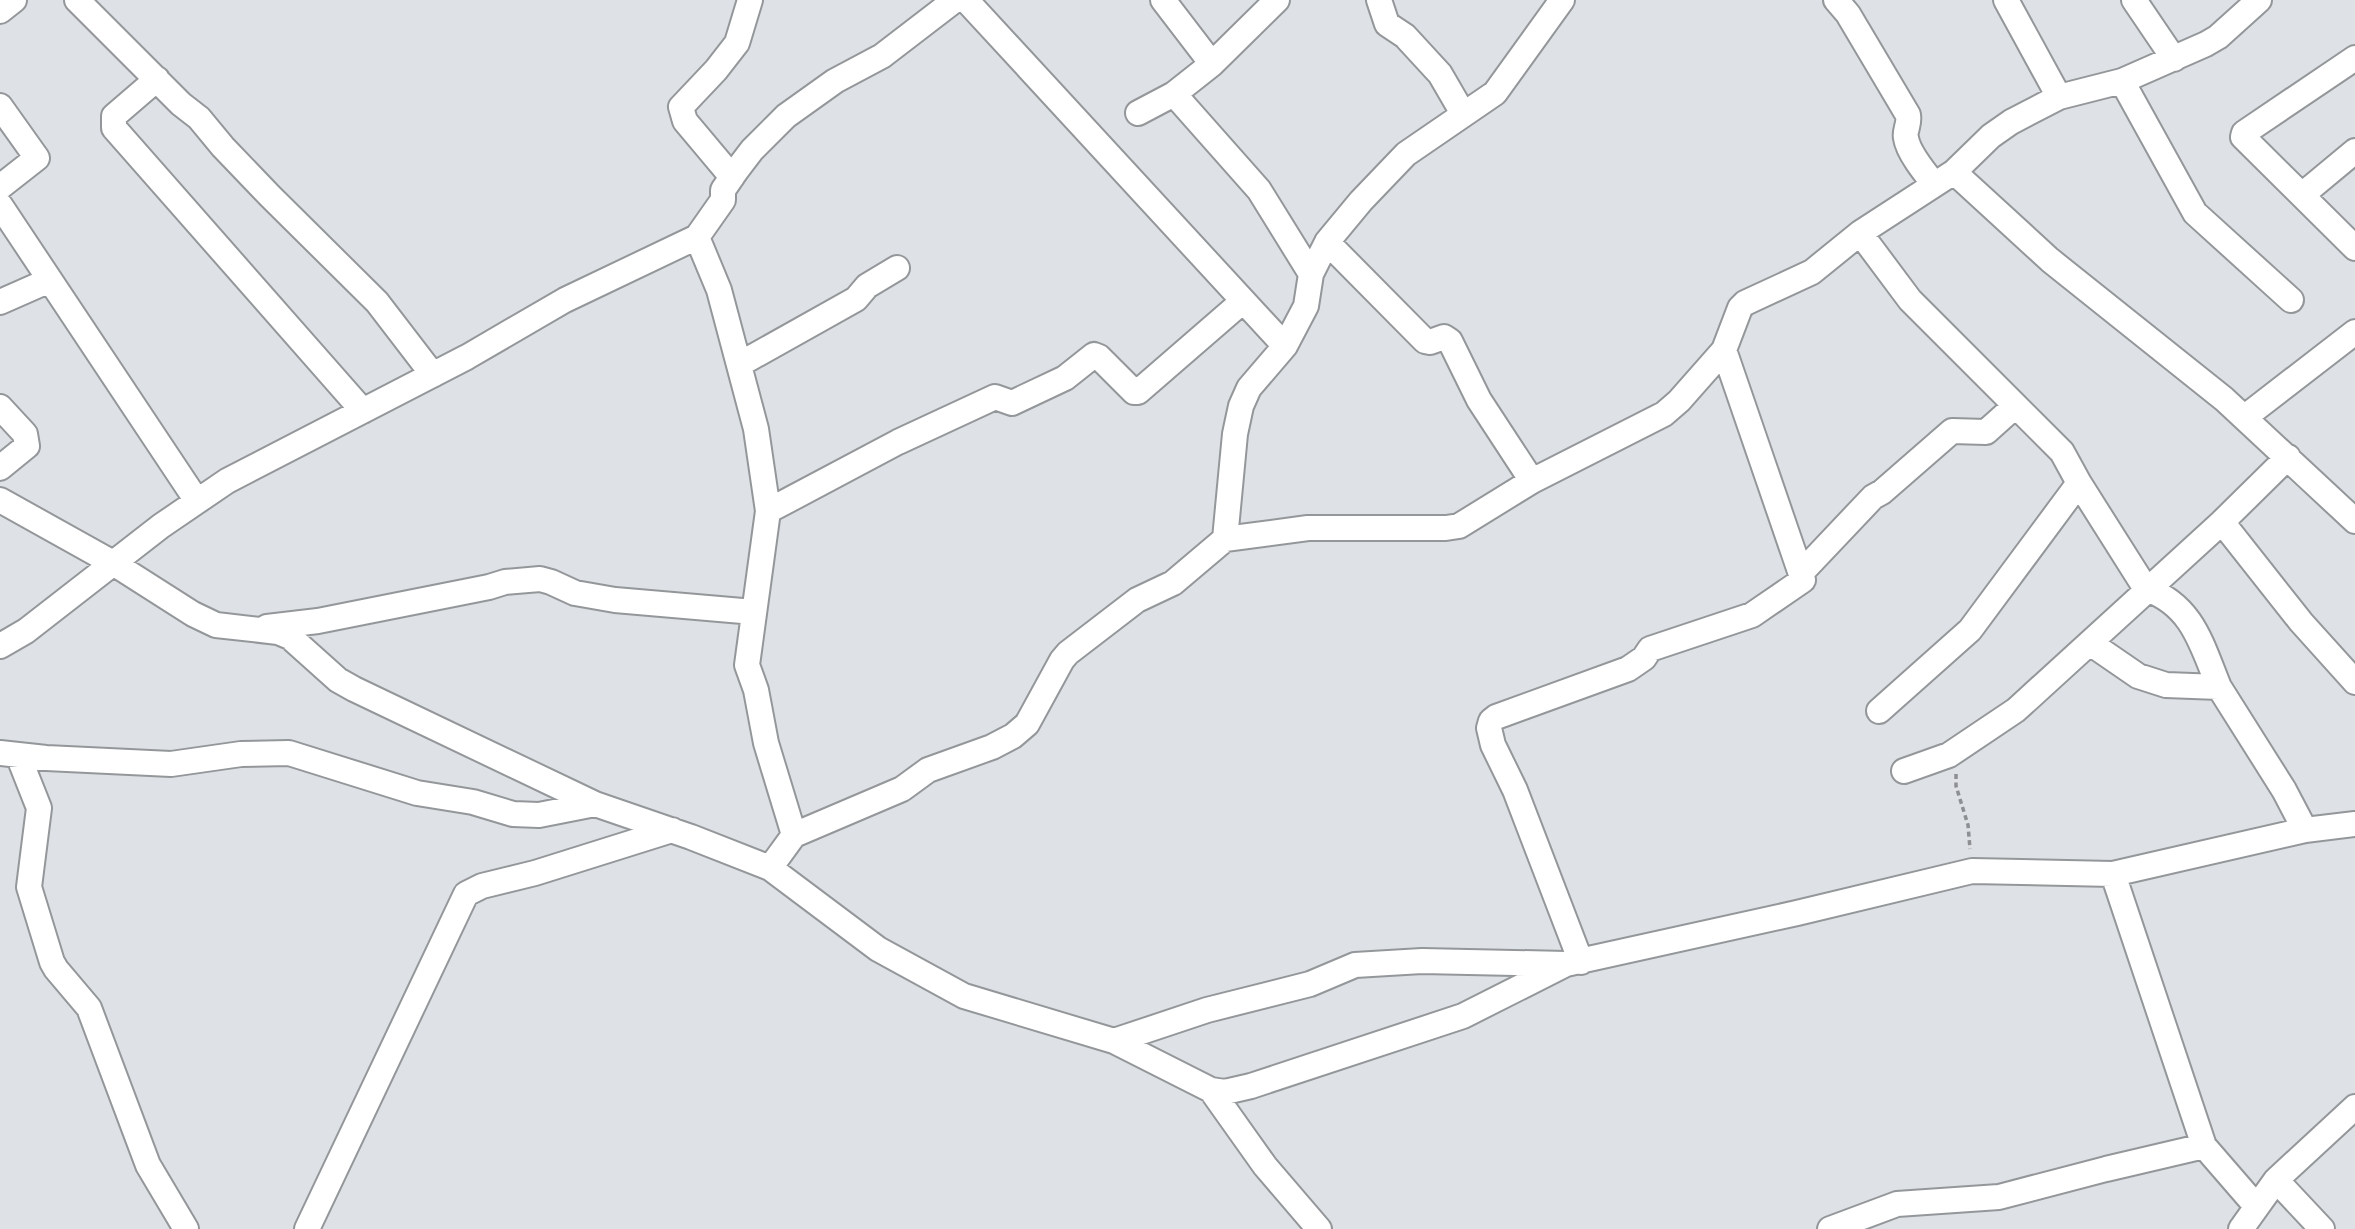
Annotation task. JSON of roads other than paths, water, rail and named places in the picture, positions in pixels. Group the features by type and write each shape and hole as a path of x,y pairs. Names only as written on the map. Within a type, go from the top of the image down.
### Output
{"street":[{"path":"0,10 14,0"},
{"path":"76,0 181,104 199,118 223,147 377,302 433,375"},
{"path":"732,177 685,121 681,107 737,43 750,0"},
{"path":"0,646 26,631 113,563 227,481 433,375 565,300 697,237 723,200 723,190 732,177 752,150 786,116 835,81 882,56 955,0"},
{"path":"965,0 1285,346"},
{"path":"1163,0 1212,64"},
{"path":"1138,113 1174,94 1212,64 1278,0"},
{"path":"1379,0 1387,24 1405,36 1440,74 1465,112"},
{"path":"1224,539 1235,434 1241,406 1250,388 1285,346 1306,306 1311,274 1327,242 1360,201 1406,154 1495,93 1562,0"},
{"path":"1836,0 1848,14 1908,115 1906,138 1917,162 1944,178 2050,260 2245,417 2355,521"},
{"path":"2006,0 2059,97"},
{"path":"2134,0 2174,59"},
{"path":"770,868 794,835 902,789 928,771 992,747 1013,736 1027,724 1068,653 1137,600 1173,583 1224,539 1308,528 1459,526 1532,481 1664,414 1724,350 1740,308 1745,303 1812,272 1860,233 1944,178 1990,136 2059,97 2122,81 2218,37 2259,0"},
{"path":"2350,71 2244,133 2243,137 2355,248"},
{"path":"157,79 114,116 114,128 363,411"},
{"path":"2122,81 2195,213 2291,300"},
{"path":"1174,94 1259,190 1311,274"},
{"path":"0,106 37,158 0,187"},
{"path":"2302,195 2355,152"},
{"path":"0,205 197,501"},
{"path":"1860,233 1910,299 2062,452 2078,483 2146,589 2163,595 2184,613 2195,629 2219,687 2284,790 2305,830"},
{"path":"697,237 719,290 756,429 768,511 748,671 756,690 766,743 794,835"},
{"path":"1327,242 1425,341 1444,337 1450,341 1479,400 1532,481"},
{"path":"740,364 856,299 867,286 897,268"},
{"path":"0,302 50,279"},
{"path":"768,511 898,442 995,397 1012,403 1065,377 1094,355 1099,356 1134,392 1140,391 1243,302"},
{"path":"2245,417 2355,332"},
{"path":"1574,963 1515,790 1493,745 1489,728 1496,716 1628,669 1644,658 1650,649 1752,615 1803,580 1724,350"},
{"path":"1802,572 1873,497 1952,431 1986,432 2015,406"},
{"path":"0,407 25,434 27,440 23,451 0,468"},
{"path":"1904,771 1955,751 2016,710 2222,522 2288,457"},
{"path":"1879,710 1970,630 2078,483"},
{"path":"0,500 216,625 278,632 290,637 338,680 354,689 595,804 770,868 878,949 964,996 1114,1041 1212,1090 1224,1092 1251,1086 1451,1021 1574,963 1972,871 2113,874 2305,830 2355,824"},
{"path":"2222,522 2298,619 2355,682"},
{"path":"249,630 318,621 505,582 540,579 575,593 615,600 754,612"},
{"path":"2091,643 2138,676 2166,685 2219,687"},
{"path":"9,754 172,764 241,754 289,752 417,793 473,802 513,814 539,815 595,804"},
{"path":"9,754 39,808 29,887 52,962 55,970 89,1008 148,1165 186,1229"},
{"path":"307,1229 466,894 482,886 535,873 672,830"},
{"path":"2113,874 2204,1146 2256,1206"},
{"path":"1114,1041 1207,1010 1310,984 1362,964 1422,961 1574,963"},
{"path":"1212,1090 1265,1166 1319,1229"},
{"path":"2241,1229 2276,1180 2355,1107"},
{"path":"1830,1229 1897,1204 1999,1197 2204,1146"},
{"path":"2276,1180 2322,1229"}]}
